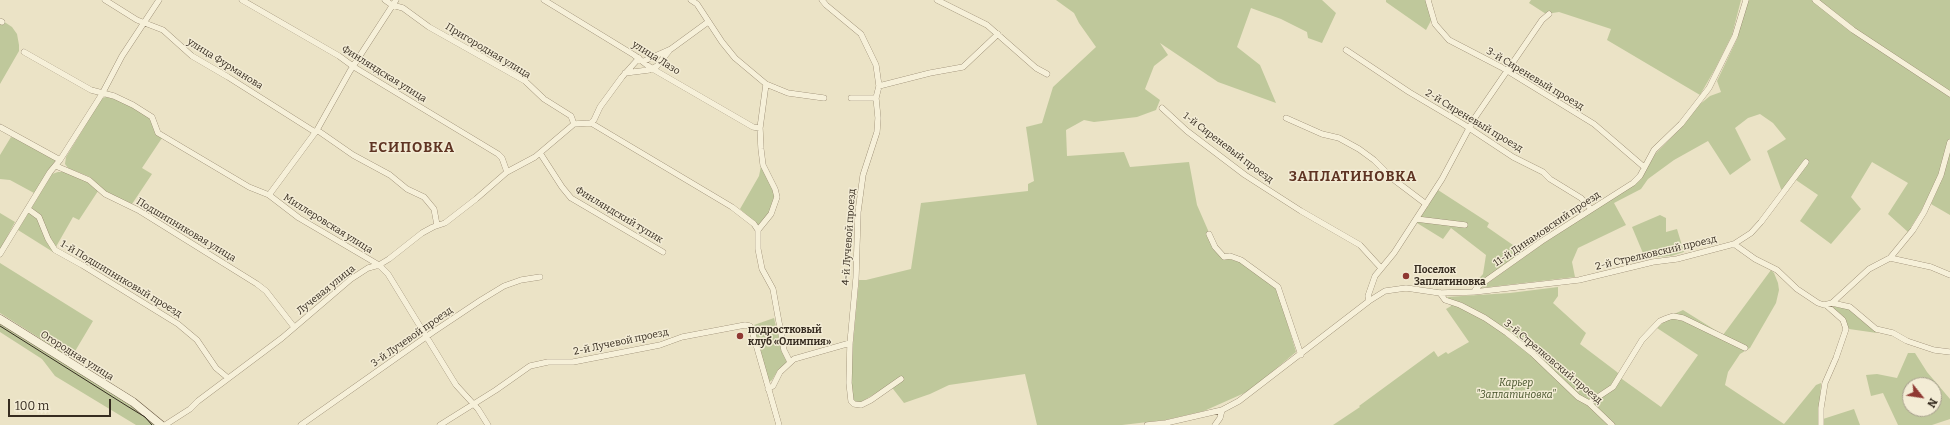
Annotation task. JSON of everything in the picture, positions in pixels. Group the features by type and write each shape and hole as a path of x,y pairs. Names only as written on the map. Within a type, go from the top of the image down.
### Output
{"street":[{"name":"улица Фурманова","path":"105,0 143,23 148,23 163,30 192,56 353,155 390,175 408,189 424,197 434,209 437,225"},
{"path":"0,254 50,172 60,160 102,94 122,56 159,0"},
{"name":"Финляндская улица","path":"242,0 338,56 498,154 502,158 507,172"},
{"name":"Пригородная улица","path":"385,0 403,8 429,27 525,81 535,92 570,116 574,124"},
{"name":"улица Лазо","path":"544,0 641,60 651,68 753,126 760,128"},
{"path":"691,0 696,2 708,22 735,58 766,84 788,93 824,98"},
{"path":"822,0 826,5 862,34 876,65 879,86 930,73 963,68 998,34"},
{"path":"937,0 987,25 1036,68 1048,74"},
{"name":"3-й Сиреневый проезд","path":"1428,0 1435,24 1449,40 1506,71 1594,124 1644,167"},
{"name":"11-й Динамовский проезд","path":"1474,292 1477,287 1591,209 1603,203 1633,183 1640,176 1654,150 1681,124 1709,88 1735,36 1746,0"},
{"path":"1815,0 1853,30 1950,94"},
{"path":"269,195 316,131 394,3"},
{"path":"1369,300 1368,296 1370,289 1381,268 1442,179 1469,128 1506,71 1542,20 1549,14"},
{"path":"625,74 639,72 657,66 671,49 708,22"},
{"path":"591,123 600,107 625,74 641,60 671,49"},
{"name":"2-й Сиреневый проезд","path":"1346,50 1409,92 1514,157 1543,172 1581,198 1591,209"},
{"name":"Миллеровская улица","path":"24,52 91,90 114,96 133,105 152,117 158,134 249,187 269,195 280,205 299,218 379,265 388,274 456,385 473,404 488,425"},
{"path":"758,230 771,214 777,197 775,189 763,165 760,128 766,84"},
{"name":"4-й Лучевой проезд","path":"879,86 876,98 878,118 877,132 863,175 858,212 856,278 850,343 849,383 851,401 854,404 861,405 871,400 901,379"},
{"path":"851,98 876,98"},
{"name":"1-й Сиреневый проезд","path":"1162,108 1187,131 1245,175 1301,211 1360,245 1381,268"},
{"path":"1286,118 1316,132 1339,138 1359,149 1374,160 1393,180 1426,204"},
{"path":"574,124 591,123 732,207 754,224 758,230 759,258 762,269 773,289 784,350 790,362"},
{"name":"Лучевая улица","path":"165,425 190,409 228,378 239,371 351,280 368,268 379,265 410,240 437,225 445,223 507,172 540,153 574,124"},
{"path":"0,127 60,160"},
{"path":"1829,304 1869,268 1890,258 1924,212 1941,175 1950,142"},
{"name":"Финляндский тупик","path":"540,153 571,198 663,252"},
{"name":"2-й Стрелковский проезд","path":"1474,292 1579,280 1653,262 1677,259 1734,244 1751,233 1761,222 1806,162"},
{"name":"Подшипниковая улица","path":"56,166 89,180 105,194 138,210 257,284 266,292 294,327"},
{"name":"1-й Подшипниковый проезд","path":"28,209 39,217 48,239 55,250 178,324 197,340 216,368 228,378"},
{"path":"1416,219 1465,225"},
{"path":"1209,234 1215,247 1224,257 1230,256 1241,260 1278,287 1301,355"},
{"path":"1734,244 1755,259 1776,270 1797,289 1818,303 1850,307 1876,329 1893,333 1907,341 1934,350 1950,352"},
{"path":"1890,258 1931,267 1950,275"},
{"name":"3-й Лучевой проезд","path":"301,425 426,337 504,286 521,280 540,277"},
{"path":"1147,425 1166,423 1222,410 1247,396 1369,300 1385,291 1394,288 1440,293 1474,292"},
{"name":"3-й Стрелковский проезд","path":"1440,293 1445,300 1466,308 1508,333 1532,353 1578,397 1589,403 1612,425"},
{"path":"1821,425 1821,408 1825,383 1846,329 1843,320 1829,304"},
{"path":"1589,403 1613,387 1642,340 1660,321 1667,318 1673,316 1683,318 1745,348"},
{"name":"Огородная улица","path":"0,319 133,402 161,425"},
{"name":"2-й Лучевой проезд","path":"440,425 496,390 530,366 548,362 573,362 660,345 682,337 746,325 750,326 768,389"},
{"path":"779,425 768,389 773,386 780,372 794,359 850,343"},
{"path":"1215,425 1220,418 1222,410"}],"green space":[{"path":"1056,0 1322,0 1336,13 1322,43 1308,38 1307,32 1281,19 1251,8 1237,47 1260,65 1276,103 1218,82 1160,43 1168,55 1154,66 1145,89 1160,100 1156,110 1137,117 1094,122 1084,120 1066,130 1067,156 1124,152 1130,167 1189,162 1197,205 1214,244 1229,259 1240,262 1277,288 1296,352 1249,391 1204,411 1165,420 1122,425 1037,425 1025,374 949,385 930,394 904,403 890,385 861,402 855,402 852,399 850,376 859,280 866,280 911,269 921,203 1028,191 1028,184 1034,181 1026,127 1042,123 1053,87 1096,47 1079,23 1074,13"},
{"path":"1386,0 1431,0 1434,15 1426,30 1386,2"},
{"path":"1531,0 1741,0 1732,35 1700,95 1607,40 1611,29 1559,12 1546,14 1529,3"},
{"path":"1748,0 1950,0 1950,215 1931,204 1944,174 1936,182 1908,232 1888,214 1908,183 1872,162 1851,197 1861,209 1831,244 1800,221 1818,195 1796,180 1786,192 1781,189 1767,151 1786,139 1773,123 1760,114 1748,118 1735,128 1751,160 1730,175 1708,141 1674,160 1648,179 1641,189 1614,203 1626,225 1578,248 1572,262 1575,277 1481,288 1544,243 1639,181 1656,153 1682,127 1699,105 1710,96 1721,92 1717,81 1737,39"},
{"path":"0,19 12,27 17,34 19,51 0,84"},
{"path":"105,97 113,98 132,106 151,119 155,132 162,138 142,168 152,174 132,204 106,192 90,177 68,168 65,164 66,157 100,100"},
{"path":"11,137 22,140 54,158 56,162 34,193 10,180 0,179 0,155"},
{"path":"761,166 774,190 774,197 770,214 759,226 740,209 759,176"},
{"path":"66,172 87,182 98,191 79,220 73,217 53,252 18,230 52,174"},
{"path":"1438,190 1489,223 1487,227 1523,252 1476,285 1475,283 1483,274 1486,255 1451,228 1443,239 1417,223"},
{"path":"0,213 15,222 0,250"},
{"path":"1660,215 1666,218 1666,232 1677,229 1684,252 1671,256 1645,258 1632,227"},
{"path":"0,263 93,321 71,358 0,313"},
{"name":"Карьер \"Заплатиновка\"","path":"1771,270 1774,273 1778,283 1779,290 1776,303 1750,348 1740,354 1728,372 1725,385 1784,424 1816,385 1821,383 1819,425 1333,425 1360,407 1359,406 1434,351 1438,357 1446,352 1448,354 1469,342 1446,309 1451,306 1447,297 1510,293 1558,287 1558,296 1553,303 1586,333 1580,344 1617,372 1622,379 1661,407 1698,355 1657,328 1672,315 1683,310 1723,335"},
{"path":"1829,306 1849,309 1877,333 1849,329 1843,316"},
{"path":"774,318 782,351 787,362 778,370 769,382 754,325"},
{"path":"0,324 131,405 155,425 136,425 55,376 42,359 0,332"},
{"path":"1908,353 1915,353 1931,377 1902,377 1902,417 1942,417 1942,390 1950,399 1950,419 1932,425 1898,425 1883,393 1871,396 1866,375 1877,374 1897,378"},
{"path":"1854,409 1860,425 1823,425 1823,419"}],"tram line":[{"path":"0,326 145,417 152,425"}],"place":[{"name":"Поселок Заплатиновка","path":"1406,276"},
{"name":"подростковый клуб «Олимпия»","path":"740,336"}],"district":[{"name":"ЕСИПОВКА","path":"412,148"},
{"name":"ЗАПЛАТИНОВКА","path":"1353,177"}]}
